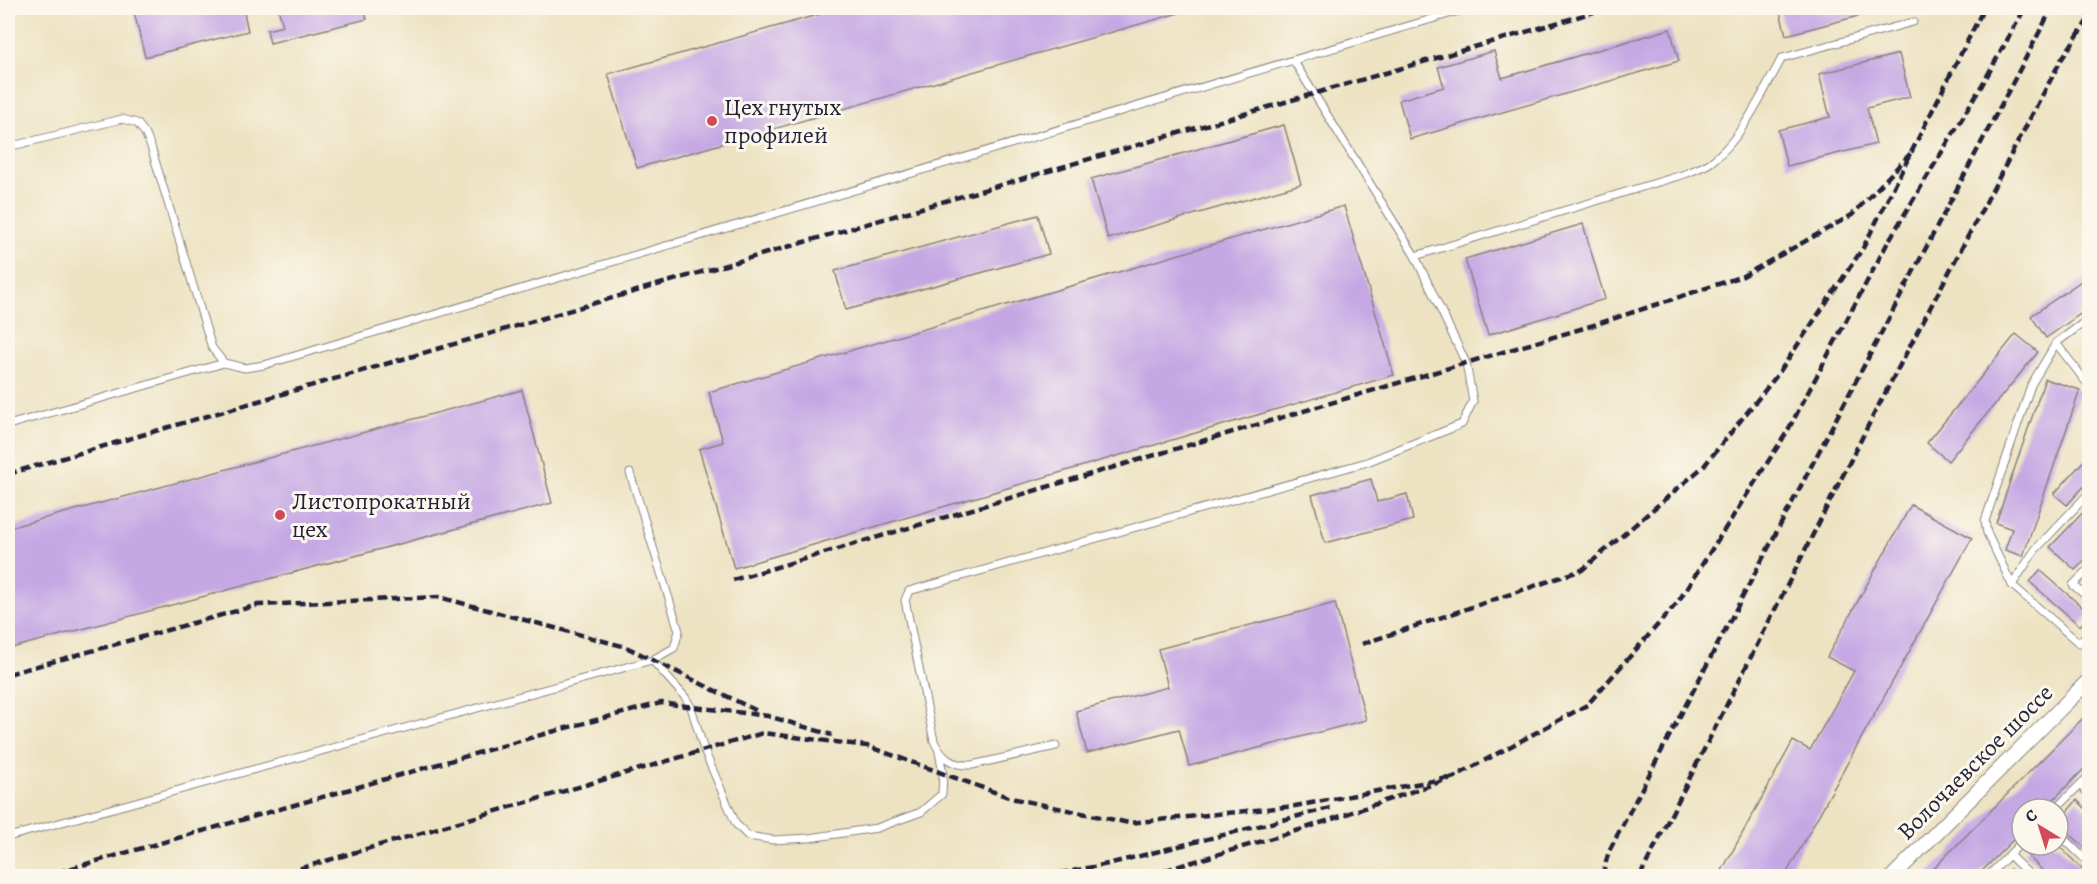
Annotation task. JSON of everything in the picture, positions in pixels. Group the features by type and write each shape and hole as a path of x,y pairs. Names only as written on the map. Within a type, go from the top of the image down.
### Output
{"street":[{"name":"Волочаевское шоссе","path":"1893,876 2090,679"}],"lane":[{"path":"8,425 224,363 245,368 264,365 1469,8"},
{"path":"1415,256 1685,174 1709,163 1728,147 1782,58 1913,22"},
{"path":"652,660 691,707 704,750 736,824 748,836 773,840 808,838 877,828 921,812 942,794 943,774 939,752 934,741 905,600 909,591 1367,462 1462,424 1473,401 1466,363 1415,256 1293,60"},
{"path":"8,147 99,123 122,119 137,123 145,133 151,147 213,348 224,363"},
{"path":"2090,318 2056,343 2031,385 1985,521 1987,533 2012,585 2079,643 2090,631"},
{"path":"2056,343 2090,387"},
{"path":"8,837 652,660 674,648 680,632 630,473"},
{"path":"2012,585 2035,550 2090,492"},
{"path":"2090,568 2073,585 2090,599"},
{"path":"939,752 959,766 1056,746"},
{"path":"2068,797 2090,775"},
{"path":"2080,785 2090,795"},
{"path":"2070,845 2090,864"},
{"path":"1988,876 2009,855 2031,876"}],"building":[{"path":"133,8 243,8 248,31 145,57"},
{"path":"278,8 364,8 367,19 270,43 267,30 283,26"},
{"name":"Цех гнутых профилей","path":"842,8 1196,8 637,168 608,74"},
{"path":"1779,8 1889,8 1786,35"},
{"path":"1670,29 1679,61 1410,139 1399,100 1444,87 1438,67 1494,51 1502,78"},
{"path":"1899,54 1910,97 1867,108 1876,144 1787,166 1778,130 1830,117 1819,74"},
{"path":"1284,125 1301,184 1108,239 1091,179"},
{"path":"1344,206 1394,375 734,568 699,449 723,442 709,392"},
{"path":"1038,215 1049,254 846,310 835,271"},
{"path":"1583,224 1605,299 1488,335 1465,259"},
{"path":"2090,275 2090,307 2046,338 2031,316"},
{"path":"2016,334 2038,352 1948,461 1927,443"},
{"path":"2045,379 2080,390 2023,556 2005,550 2012,529 1996,523"},
{"name":"Листопрокатный цех","path":"522,390 552,503 8,649 8,528"},
{"path":"2090,454 2090,480 2067,505 2054,494"},
{"path":"1371,479 1377,502 1407,494 1413,520 1325,543 1312,495"},
{"path":"1911,505 1972,538 1785,876 1719,876 1793,741 1810,750 1854,671 1827,657"},
{"path":"2090,505 2090,555 2075,570 2050,547"},
{"path":"2040,570 2090,614 2080,626 2030,582"},
{"path":"1335,603 1366,720 1189,766 1179,729 1087,753 1076,711 1168,687 1158,649"},
{"path":"2090,711 2090,763 2056,797 2010,797 2010,843 1977,876 1926,876"},
{"path":"2077,800 2090,813 2090,853 2070,834 2070,808"},
{"path":"2029,857 2070,857 2089,876 2048,876"},
{"path":"2010,869 2018,876 2003,876"}],"railway":[{"path":"8,474 1608,8"},
{"path":"1362,644 1582,570 1704,466 1778,374 1863,248 1984,8"},
{"path":"1448,779 1587,705 1678,602 1787,432 1888,242 2025,8"},
{"path":"1602,876 1609,851 2052,8"},
{"path":"1640,876 1873,416 2061,60 2090,17"},
{"path":"733,580 1594,325 1743,276 1852,215 1911,153"},
{"path":"8,674 258,605 439,597 626,647 757,711"},
{"path":"44,876 661,703 768,716 832,735"},
{"path":"274,876 763,733 867,746 1011,798 1129,823 1295,806 1454,777 1309,827 1146,876"},
{"path":"1046,876 1108,864 1334,807"}],"place":[{"name":"Цех гнутых профилей","path":"712,121"},
{"name":"Листопрокатный цех","path":"280,515"}]}
